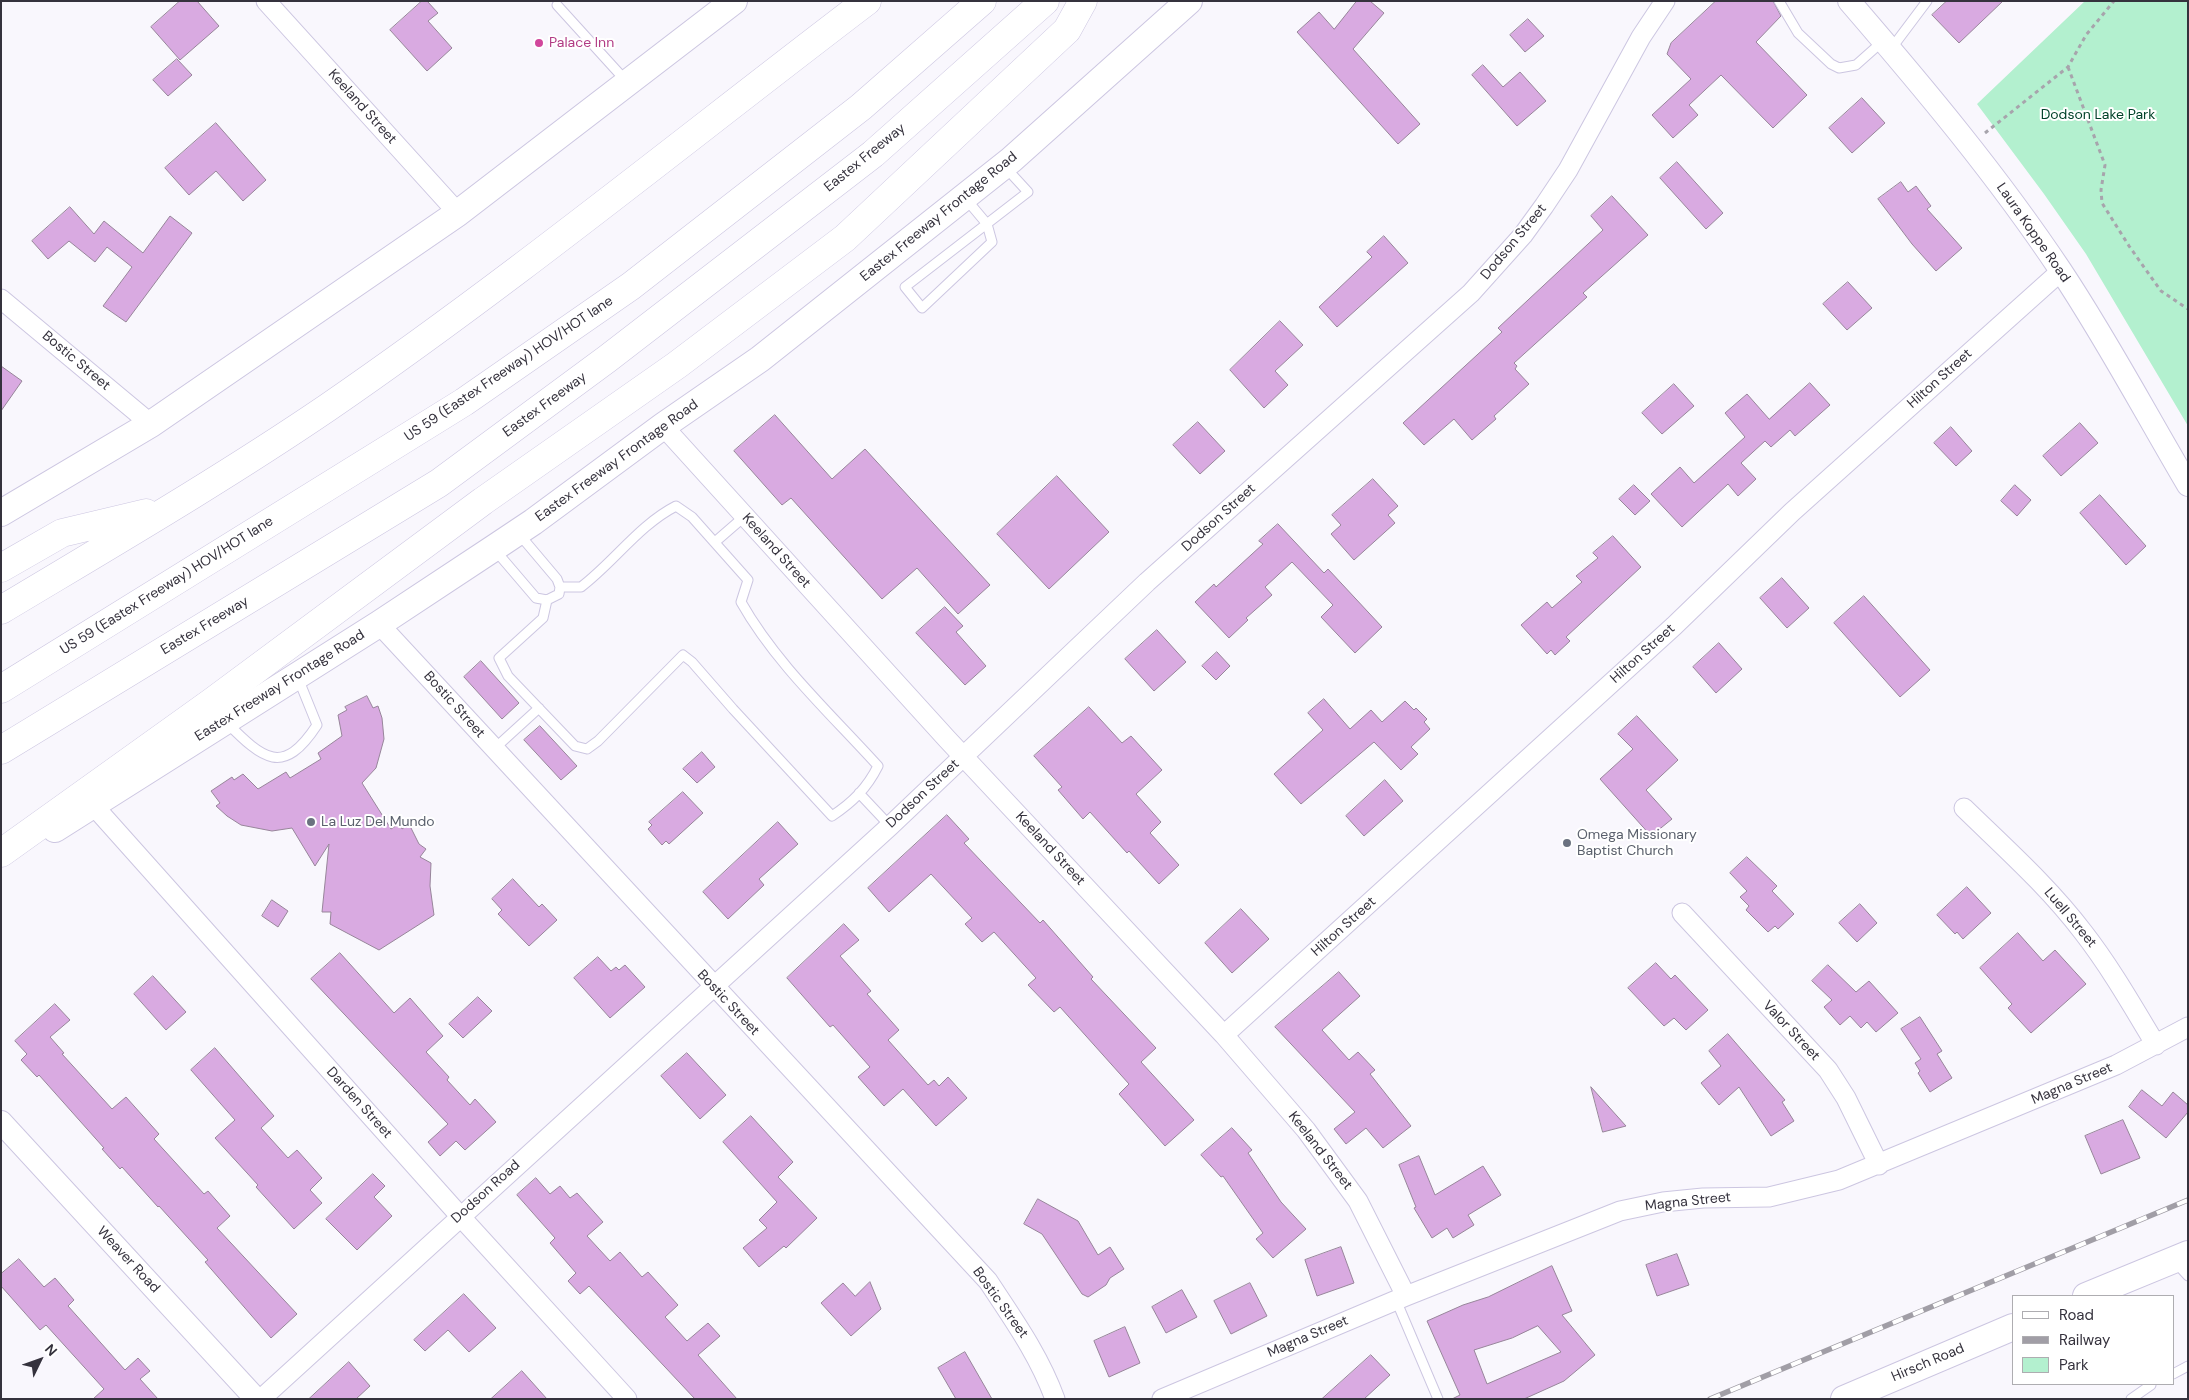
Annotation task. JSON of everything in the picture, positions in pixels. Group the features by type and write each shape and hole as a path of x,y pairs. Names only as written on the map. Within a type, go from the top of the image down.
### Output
{"highway":[{"path":"1,610 172,507 326,408 540,254 868,1"},
{"name":"US 59 (Eastex Freeway) HOV/HOT lane","path":"1,689 464,402 631,286 861,107 982,1"},
{"name":"Eastex Freeway","path":"1,750 439,483 607,359 873,154 1045,1"},
{"path":"1,853 212,702 483,502 677,365 845,238 1067,30 1084,1"},
{"path":"1,568 62,534 172,507"}],"main road":[{"path":"1,513 151,424 458,213 734,1"},
{"name":"Eastex Freeway Frontage Road","path":"1,863 379,624 494,548 663,426 760,359 1004,166 1190,1"},
{"path":"2103,1293 2183,1263"},
{"name":"Hirsch Road","path":"1844,1399 2012,1327"}],"street":[{"name":"Keeland Street","path":"266,1 458,213"},
{"name":"Dodson Street","path":"712,986 890,826 1146,582 1471,293 1523,235 1544,206 1568,170 1641,37 1666,1"},
{"name":"Laura Koppe Road","path":"1848,1 1970,145 2061,271 2188,485"},
{"name":"Hilton Street","path":"1224,1036 1674,626 1792,512 2061,271"},
{"name":"Bostic Street","path":"1,299 151,424"},
{"name":"Keeland Street","path":"663,426 963,756 1224,1036 1306,1130 1358,1201 1401,1298"},
{"name":"Bostic Street","path":"379,624 712,986 988,1281 1028,1341 1046,1373 1055,1399"},
{"name":"Darden Street","path":"93,805 460,1216 627,1399"},
{"name":"Luell Street","path":"1964,808 2037,879 2082,931 2103,958 2156,1045"},
{"name":"Valor Street","path":"1682,913 1828,1070 1846,1098 1879,1165"},
{"name":"Dodson Road","path":"261,1399 712,986"},
{"name":"Magna Street","path":"1162,1399 1401,1298 1620,1211 1663,1202 1703,1198 1769,1196 1839,1180 2116,1065 2188,1027"},
{"name":"Weaver Road","path":"1,1122 256,1399"}],"lane":[{"path":"1781,2 1798,33 1831,64 1839,68 1856,65 1887,45 1928,1"},
{"path":"559,5 628,83"},
{"path":"965,197 986,224 992,242 922,308 906,287 986,224 1028,192 1004,166"},
{"path":"547,600 543,618 500,658 508,676 575,746 587,749 598,741 683,655 692,662 832,816 869,784 878,766 774,653 752,622 741,602 748,580 692,517 676,506 658,516 603,570 581,587 560,587"},
{"path":"715,542 745,516"},
{"path":"494,548 536,598 547,600 558,594 560,587 557,579 518,532"},
{"path":"225,721 243,740 266,757 284,756 305,744 317,725 297,676"},
{"path":"494,749 539,708"},
{"path":"860,793 890,826"},
{"path":"1401,1298 1438,1399"},
{"path":"2174,1373 2188,1366"},
{"path":"2132,1399 2150,1385"}],"path":[{"path":"1970,145 2068,67 2086,35 2114,1"},
{"path":"2068,67 2105,165 2101,190 2102,203 2129,246 2161,291 2188,309"}],"green space":[{"name":"Dodson Lake Park","path":"2085,1 2188,1 2188,426 2086,254 1977,104"}],"building":[{"path":"180,1 197,1 219,26 180,60 151,27"},
{"path":"422,1 427,1 438,13 428,21 452,48 427,71 390,30"},
{"path":"1357,1 1370,1 1384,13 1353,49 1420,124 1398,144 1297,32 1319,12 1334,29"},
{"path":"1716,1 1773,1 1781,16 1756,42 1807,95 1773,128 1721,75 1689,105 1698,115 1673,138 1652,115 1691,79 1667,54 1671,43"},
{"path":"1947,1 2003,1 1959,43 1932,15"},
{"path":"1528,19 1544,36 1525,52 1510,35"},
{"path":"177,59 192,75 168,96 153,80"},
{"path":"1483,65 1503,87 1520,72 1546,101 1517,126 1472,75"},
{"path":"1862,98 1885,123 1852,153 1829,128"},
{"path":"216,123 266,180 243,201 216,171 189,195 165,168"},
{"path":"1677,162 1723,213 1706,229 1660,178"},
{"path":"1901,182 1908,192 1916,186 1931,206 1927,209 1962,248 1936,271 1912,244 1878,199"},
{"path":"1612,196 1648,235 1583,293 1587,297 1514,363 1517,366 1515,369 1529,384 1494,416 1496,419 1472,440 1454,419 1424,445 1403,423 1502,332 1498,328 1603,230 1591,216"},
{"path":"70,207 94,234 104,221 143,253 170,216 192,233 126,322 103,306 132,267 107,247 95,262 69,241 48,259 32,241"},
{"path":"1384,236 1408,263 1337,327 1319,307 1372,257 1367,252"},
{"path":"1848,282 1872,308 1847,330 1823,304"},
{"path":"1280,321 1303,345 1275,371 1288,385 1264,408 1230,370"},
{"path":"1,366 22,381 1,411"},
{"path":"1810,383 1830,405 1795,436 1790,430 1771,447 1765,441 1741,463 1756,479 1738,496 1728,484 1682,527 1651,494 1680,467 1694,483 1745,437 1725,413 1747,394 1769,419"},
{"path":"1674,384 1694,406 1662,434 1642,413"},
{"path":"775,415 832,479 865,449 990,585 958,614 917,568 882,599 791,498 782,505 734,451"},
{"path":"1198,422 1225,451 1200,474 1173,445"},
{"path":"2080,423 2098,443 2061,476 2043,456"},
{"path":"1951,427 1972,451 1956,466 1934,443"},
{"path":"1057,476 1109,532 1049,589 997,534"},
{"path":"1373,479 1398,506 1388,515 1395,523 1354,560 1331,534 1341,525 1332,515"},
{"path":"1634,485 1650,501 1635,515 1619,499"},
{"path":"2015,485 2031,500 2017,516 2001,501"},
{"path":"2100,495 2146,546 2126,565 2080,513"},
{"path":"1278,524 1324,573 1328,569 1382,627 1355,653 1321,617 1333,605 1292,562 1265,587 1272,595 1246,618 1248,620 1229,638 1195,602 1214,584 1216,587 1263,544 1259,541"},
{"path":"1613,536 1641,567 1566,637 1570,641 1555,655 1551,650 1547,654 1521,625 1547,602 1552,608 1582,582 1576,576 1598,558 1593,553"},
{"path":"1782,578 1809,608 1787,628 1760,598"},
{"path":"1864,596 1930,670 1900,697 1834,623"},
{"path":"945,607 963,626 956,632 986,666 965,685 916,633"},
{"path":"1157,630 1186,662 1154,691 1125,659"},
{"path":"1719,643 1742,669 1716,693 1693,667"},
{"path":"1217,652 1230,666 1216,680 1202,666"},
{"path":"481,661 519,703 502,719 464,677"},
{"name":"La Luz Del Mundo","path":"367,696 373,708 378,706 382,718 384,739 376,768 362,783 391,829 399,824 402,829 409,824 419,844 426,849 420,857 431,863 430,886 434,915 379,950 330,924 331,912 322,912 329,844 315,866 292,828 272,831 241,825 216,806 220,803 211,791 232,777 234,780 243,774 258,789 286,772 290,778 321,759 318,753 342,736 338,715 347,710 345,707"},
{"path":"1324,699 1350,729 1371,710 1382,722 1405,701 1414,710 1416,708 1427,719 1424,722 1430,729 1411,747 1418,754 1401,770 1374,742 1301,804 1274,774 1323,730 1308,713"},
{"path":"1089,707 1122,743 1131,736 1162,770 1136,794 1161,822 1150,833 1179,865 1159,884 1129,851 1127,853 1090,812 1083,819 1058,790 1062,787 1034,756"},
{"path":"1637,716 1678,760 1646,790 1672,819 1651,836 1600,779 1633,749 1618,734"},
{"path":"540,726 577,766 561,780 524,740"},
{"path":"702,752 715,767 697,783 683,769"},
{"path":"1385,780 1403,801 1364,836 1346,816"},
{"path":"683,792 703,813 669,844 666,841 662,845 648,829 652,825 649,822"},
{"path":"947,815 969,839 964,843 1040,923 1043,920 1093,977 1091,979 1156,1048 1141,1062 1194,1120 1165,1146 1119,1094 1129,1084 1060,1007 1054,1012 1028,985 1036,978 994,932 982,942 965,924 972,918 931,874 889,912 868,888"},
{"path":"778,822 798,844 759,879 764,885 728,919 703,892"},
{"path":"1747,857 1777,886 1772,891 1794,914 1778,929 1775,926 1768,932 1746,910 1749,906 1740,897 1747,891 1730,873"},
{"path":"513,879 539,907 542,904 557,920 529,946 498,914 502,910 492,899"},
{"path":"1967,887 1991,913 1963,939 1957,932 1955,934 1937,915"},
{"path":"272,900 288,911 278,927 262,916"},
{"path":"1860,904 1877,923 1857,942 1839,923"},
{"path":"1241,909 1269,939 1232,973 1205,943"},
{"path":"844,924 859,940 840,956 871,991 867,994 899,1030 888,1040 928,1085 934,1080 939,1086 948,1077 967,1098 936,1126 903,1089 884,1106 858,1077 870,1067 833,1025 830,1027 787,978"},
{"path":"2018,933 2043,961 2055,950 2086,984 2031,1033 2008,1008 2012,1004 1980,968"},
{"path":"340,953 394,1013 410,998 443,1036 426,1052 449,1077 447,1080 470,1105 475,1099 496,1122 465,1150 456,1141 440,1156 428,1142 448,1124 311,979"},
{"path":"598,957 611,971 616,967 619,970 625,965 645,987 610,1018 574,978"},
{"path":"1656,963 1671,979 1675,975 1708,1010 1686,1030 1674,1018 1664,1026 1628,988"},
{"path":"1828,965 1856,992 1869,981 1898,1013 1876,1032 1867,1022 1861,1028 1850,1016 1840,1025 1824,1007 1832,1000 1812,981"},
{"path":"1339,972 1360,996 1322,1030 1349,1060 1358,1052 1375,1070 1370,1074 1411,1126 1383,1148 1366,1128 1346,1144 1334,1129 1355,1112 1275,1027"},
{"path":"153,976 186,1012 166,1030 134,994"},
{"path":"478,997 492,1011 463,1038 449,1024"},
{"path":"55,1004 70,1020 50,1037 64,1053 62,1054 112,1109 126,1097 159,1134 154,1139 204,1194 208,1191 230,1216 217,1228 297,1314 271,1338 205,1262 208,1260 122,1167 120,1169 102,1149 104,1148 39,1075 37,1077 21,1060 27,1054 15,1041"},
{"path":"1920,1017 1942,1051 1937,1054 1952,1078 1930,1092 1918,1073 1920,1071 1915,1063 1921,1059 1901,1029"},
{"path":"1728,1034 1785,1100 1782,1102 1794,1121 1771,1136 1739,1087 1719,1105 1701,1083 1721,1066 1709,1051"},
{"path":"215,1048 274,1116 261,1128 288,1158 297,1150 322,1178 310,1190 322,1203 294,1229 256,1187 258,1185 215,1138 235,1120 191,1070"},
{"path":"687,1053 726,1095 700,1119 661,1076"},
{"path":"1591,1087 1626,1126 1603,1132"},
{"path":"2142,1090 2162,1106 2173,1092 2188,1105 2188,1112 2166,1138 2129,1107"},
{"path":"751,1116 793,1162 778,1177 817,1218 786,1248 784,1246 759,1267 743,1248 767,1228 759,1220 777,1202 723,1142"},
{"path":"2123,1120 2140,1158 2101,1174 2085,1136"},
{"path":"1232,1128 1252,1150 1248,1153 1281,1202 1306,1229 1273,1258 1256,1239 1263,1233 1223,1176 1221,1177 1201,1155"},
{"path":"1419,1156 1435,1195 1483,1166 1501,1195 1468,1215 1474,1225 1453,1238 1447,1228 1432,1238 1414,1208 1416,1207 1399,1165"},
{"path":"373,1174 385,1186 374,1197 392,1216 357,1250 326,1219"},
{"path":"536,1178 550,1194 560,1186 570,1198 577,1193 603,1222 587,1236 610,1261 620,1252 642,1277 648,1272 678,1305 665,1317 687,1341 708,1323 720,1336 698,1355 737,1399 695,1399 589,1286 580,1294 568,1281 576,1273 550,1243 555,1238 517,1195"},
{"path":"1038,1199 1078,1221 1098,1255 1110,1247 1124,1269 1110,1278 1106,1285 1088,1297 1082,1294 1042,1234 1024,1224"},
{"path":"1341,1247 1354,1283 1317,1296 1305,1260"},
{"path":"1677,1254 1689,1285 1657,1296 1646,1265"},
{"path":"19,1259 44,1287 55,1278 74,1300 68,1306 125,1370 138,1358 150,1371 140,1379 158,1399 93,1399 104,1389 46,1325 40,1330 1,1286 1,1274"},
{"path":"1552,1266 1572,1311 1562,1315 1595,1355 1564,1381 1524,1399 1452,1399 1460,1395 1427,1321 1463,1305 1488,1297","holes":["1538,1326 1561,1352 1487,1384 1474,1350 1512,1338"]},
{"path":"870,1282 881,1309 851,1336 821,1303 843,1283 855,1296"},
{"path":"1250,1283 1267,1316 1231,1334 1214,1301"},
{"path":"1182,1290 1197,1317 1166,1333 1152,1307"},
{"path":"464,1294 496,1328 469,1352 448,1330 425,1351 414,1340"},
{"path":"1125,1327 1140,1363 1109,1377 1094,1341"},
{"path":"965,1352 992,1399 956,1399 938,1368"},
{"path":"1371,1355 1390,1375 1364,1399 1322,1399"},
{"path":"349,1362 370,1386 356,1399 309,1399"},
{"path":"522,1371 547,1399 491,1399"}],"railway":[{"path":"1710,1399 2188,1200"}],"place":[{"name":"Palace Inn","path":"539,43"},
{"name":"La Luz Del Mundo","path":"311,822"},
{"name":"Omega Missionary Baptist Church","path":"1567,843"}]}
